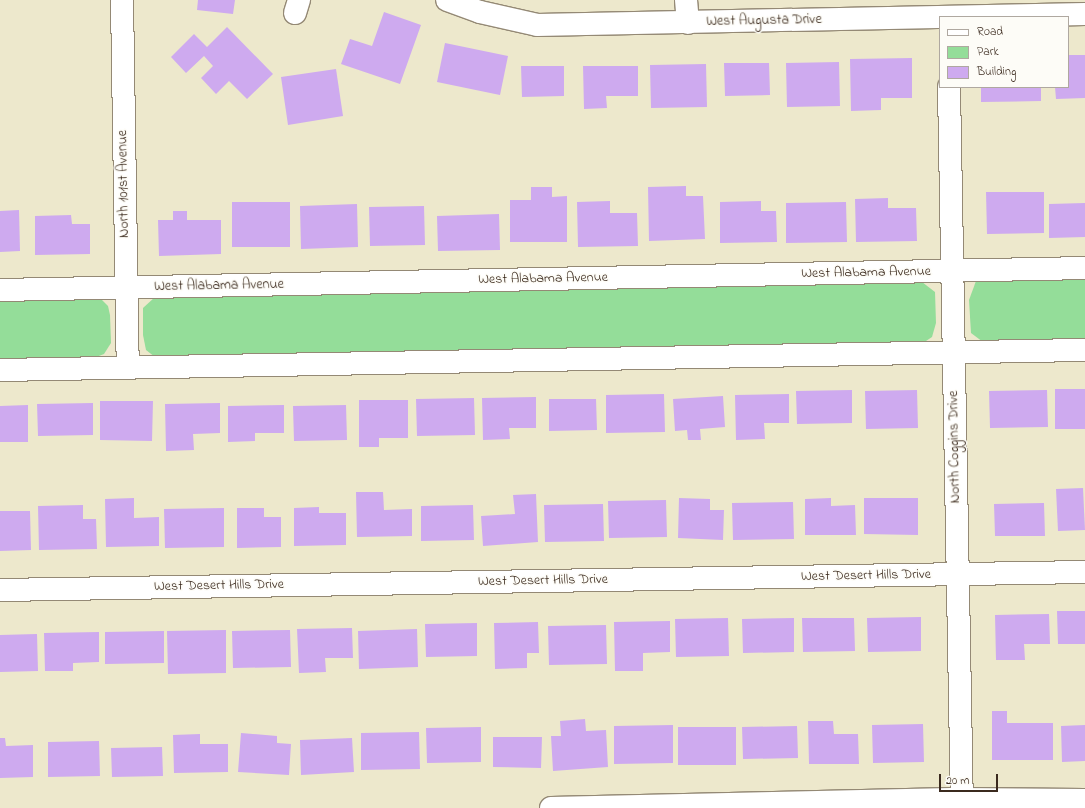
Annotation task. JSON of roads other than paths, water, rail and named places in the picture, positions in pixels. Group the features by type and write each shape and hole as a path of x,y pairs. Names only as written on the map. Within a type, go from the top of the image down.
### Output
{"street":[{"name":"North 101st Avenue","path":"122,0 125,288 128,368"},
{"name":"West Augusta Drive","path":"447,0 480,12 537,26 688,22 948,11 1085,14"},
{"path":"686,0 688,22"},
{"name":"North Coggins Drive","path":"949,88 962,804"},
{"name":"West Alabama Avenue","path":"0,290 1085,268"},
{"path":"0,370 1085,350"},
{"name":"West Desert Hills Drive","path":"0,590 1085,572"},
{"path":"551,808 962,804 1085,800"}]}
